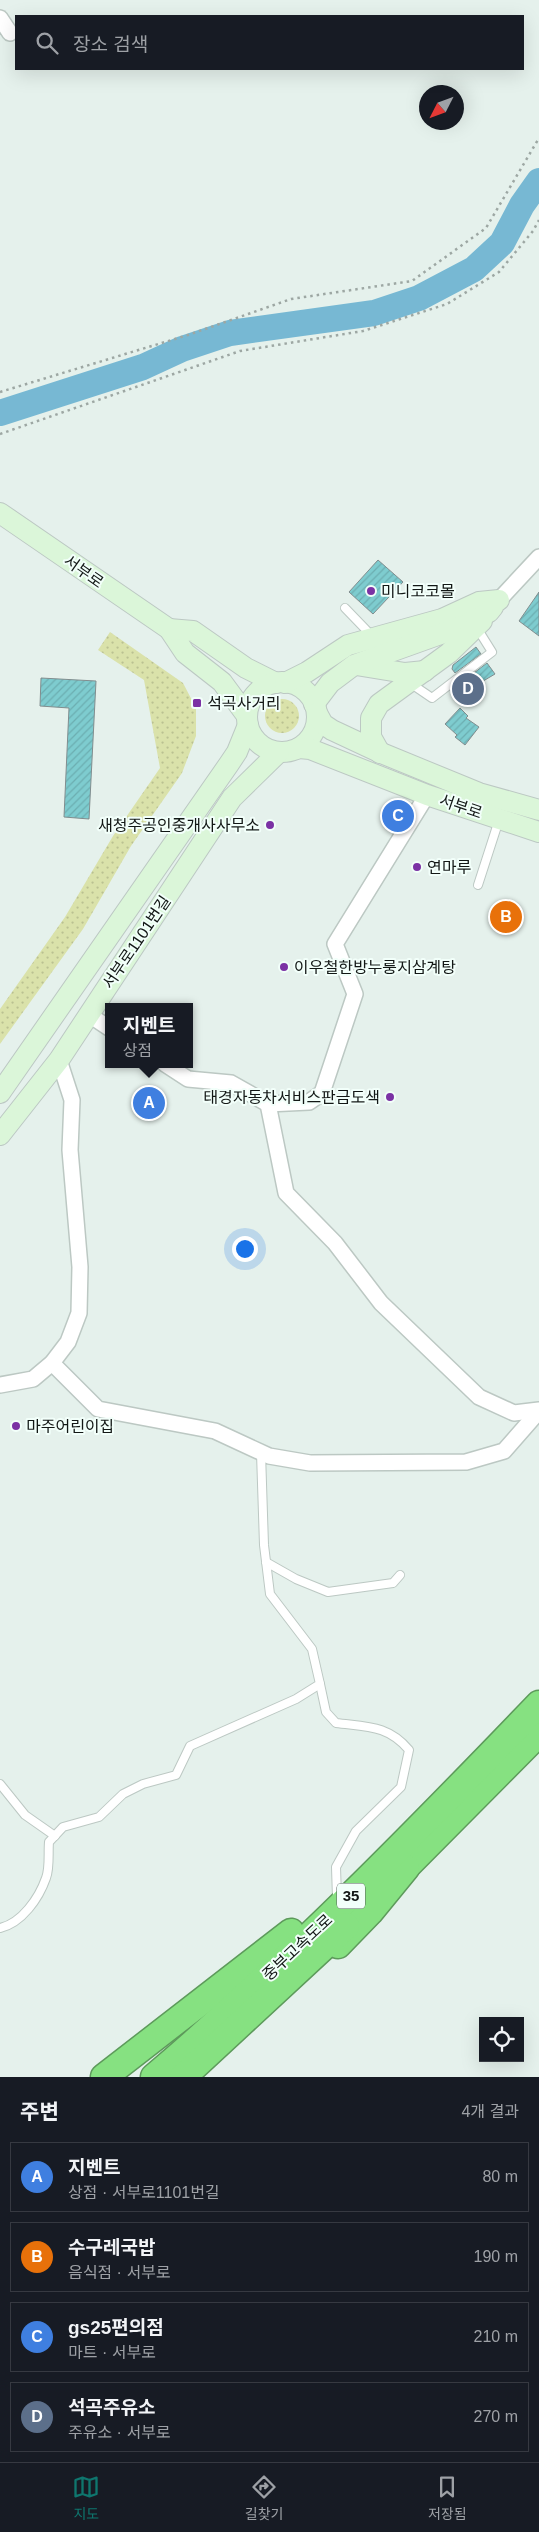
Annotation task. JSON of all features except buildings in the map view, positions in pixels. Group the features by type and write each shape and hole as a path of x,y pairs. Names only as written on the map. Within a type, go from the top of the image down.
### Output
{"highway":[{"name":"중부고속도로","path":"183,2077 273,1996 393,1868 539,1704"},
{"name":"중부고속도로","path":"154,2077 258,1984 393,1868 539,1733"},
{"path":"104,2077 337,1898 393,1868"},
{"path":"210,2077 370,1912 393,1868"}],"street":[{"path":"0,18 10,33"},
{"name":"서부로","path":"0,513 169,629 185,652 222,682 247,720"},
{"path":"380,753 371,738 371,718 379,704 417,677 476,627 539,557"},
{"path":"0,1093 237,752 247,720 249,706 259,691 307,672 348,645 442,619 479,602 494,606"},
{"path":"247,720 257,742 265,748 279,752 299,748 309,740 314,732 315,709 330,683 354,665 462,626 494,606"},
{"name":"서부로","path":"169,629 193,631 246,668 280,683"},
{"path":"354,665 405,673 417,677"},
{"path":"280,683 303,689 315,709"},
{"name":"서부로","path":"315,709 324,724 332,730 380,753 479,793 539,810"},
{"name":"서부로","path":"299,748 310,749 427,795 539,832"},
{"name":"서부로1101번길","path":"0,1135 59,1060 232,798 279,752"},
{"path":"171,1068 188,1079 231,1083 268,1104 309,1102 322,1093 354,994 335,944 427,795"},
{"path":"88,1014 105,1025"},
{"path":"0,1385 33,1379 52,1363 68,1342 79,1313 80,1267 70,1150 72,1100 59,1060"},
{"path":"268,1104 286,1193 334,1243 381,1304 479,1397 514,1413 539,1410"},
{"path":"52,1363 98,1409 215,1431 269,1456 310,1463 466,1462 504,1451 539,1410"}],"lane":[{"path":"345,608 372,637"},
{"path":"417,677 432,698 492,652 476,627"},
{"path":"478,886 499,820"},
{"path":"261,1453 266,1562 270,1594 312,1649 326,1712 336,1723 382,1729 400,1740 410,1750 401,1787 356,1831 336,1866 337,1898"},
{"path":"266,1562 296,1579 328,1592 393,1583 400,1575"},
{"path":"0,1928 6,1926 30,1909 47,1876 49,1842 63,1827 99,1817 123,1794 143,1784 176,1775 190,1746 296,1699 320,1684"},
{"path":"0,1784 25,1815 55,1836"}],"path":[{"path":"0,392 188,335 291,299 412,281 486,228 539,138"},
{"path":"0,434 240,351 363,331 447,304 499,272 533,231 539,220"}],"green space":[{"path":"110,632 183,683 196,708 196,736 182,773 131,846 83,929 0,1044 0,1009 65,917 113,836 160,768 144,680 98,650"},
{"path":"282,699 289,700 294,704 298,709 298,723 294,728 289,732 282,733 275,732 270,728 266,723 265,716 266,709 270,704 275,700"}],"waterway":[{"path":"0,413 143,367 182,349 230,333 374,313 419,298 474,269 502,243 522,205 539,181"}],"place":[{"name":"미니코코몰","path":"371,591"},
{"name":"석곡주유소","path":"468,689"},
{"name":"석곡사거리","path":"197,703"},
{"name":"gs25편의점","path":"398,816"},
{"name":"새청주공인중개사사무소","path":"270,825"},
{"name":"연마루","path":"417,867"},
{"name":"수구레국밥","path":"506,917"},
{"name":"이우철한방누룽지삼계탕","path":"284,967"},
{"name":"태경자동차서비스판금도색","path":"390,1097"},
{"name":"지벤트","path":"149,1103"},
{"name":"마주어린이집","path":"16,1426"}]}
